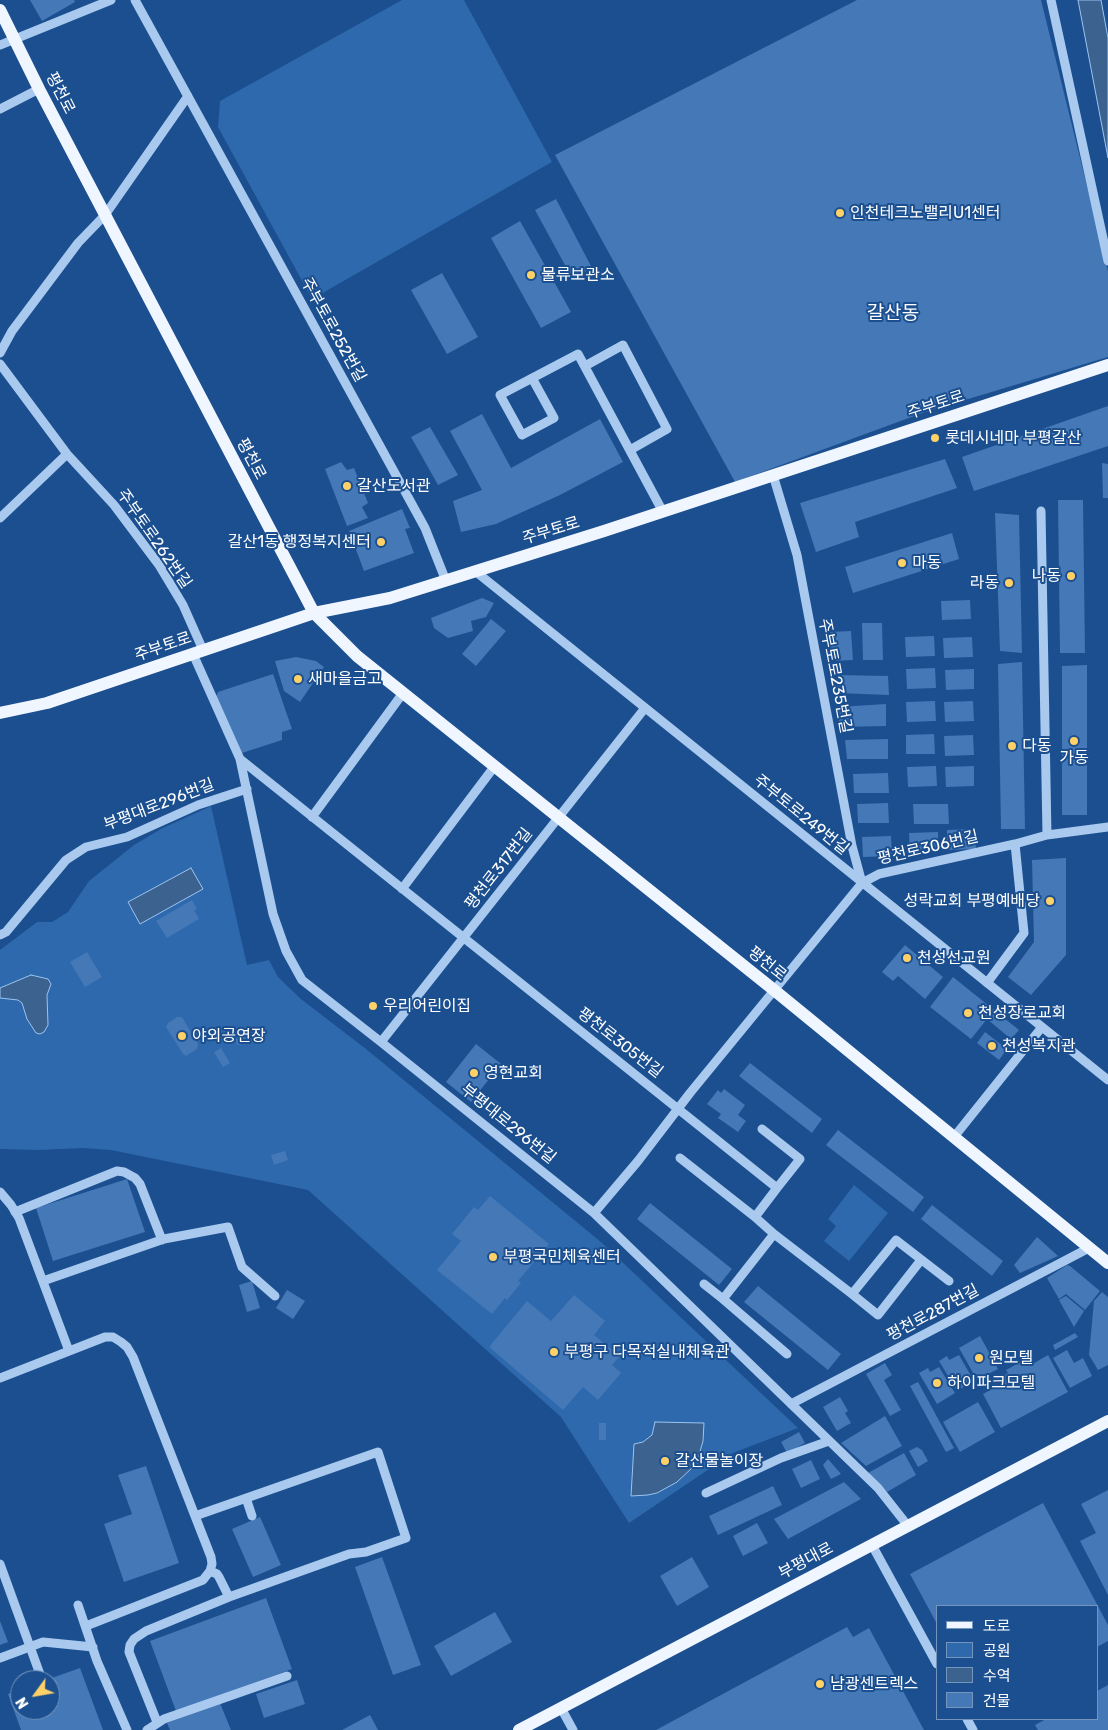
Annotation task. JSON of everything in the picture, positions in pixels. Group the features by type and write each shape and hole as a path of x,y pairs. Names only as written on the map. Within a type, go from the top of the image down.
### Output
{"main road":[{"name":"평천로","path":"0,10 39,89 314,613 357,656 774,990 1108,1263"},
{"name":"주부토로","path":"0,713 46,703 314,613 390,598 446,581 1108,365"},
{"name":"부평대로","path":"519,1730 1108,1421"}],"street":[{"path":"0,45 111,0"},
{"name":"주부토로252번길","path":"135,0 425,528 446,581"},
{"path":"1051,0 1108,261"},
{"path":"0,109 39,89"},
{"path":"0,352 12,331 78,243 105,215 188,96"},
{"path":"585,366 623,346 667,429 630,450"},
{"path":"532,378 554,418 522,435 500,395 532,378 578,354 662,512"},
{"name":"주부토로262번길","path":"0,364 67,454 114,504 159,565 183,605 198,652"},
{"path":"0,518 67,454"},
{"name":"주부토로235번길","path":"773,475 798,555 852,846 862,883"},
{"path":"1041,511 1047,835"},
{"name":"주부토로249번길","path":"475,571 1108,1080"},
{"name":"부평대로296번길","path":"198,652 240,759 273,914 286,951 302,980 594,1213 878,1488 908,1526"},
{"path":"312,817 403,693"},
{"path":"558,818 645,708"},
{"name":"부평대로296번길","path":"240,759 402,889"},
{"path":"463,938 402,889 494,766"},
{"name":"부평대로296번길","path":"0,935 6,932 66,860 86,847 127,837 198,805 247,790"},
{"name":"평천로317번길","path":"381,1042 558,818"},
{"name":"평천로306번길","path":"774,990 862,883 879,874 1015,844 1047,835 1108,826"},
{"path":"987,983 1024,933 1015,844"},
{"name":"평천로305번길","path":"463,938 777,1188"},
{"path":"594,1213 638,1161 678,1108 774,990"},
{"path":"954,1137 1042,1027"},
{"path":"755,1217 800,1159 762,1129"},
{"path":"680,1158 878,1315 921,1260"},
{"path":"15,1212 117,1171 124,1172 135,1178 140,1184 162,1240"},
{"path":"0,1192 15,1212 69,1352"},
{"path":"43,1281 162,1240 228,1227 242,1267 275,1296"},
{"path":"722,1299 774,1234"},
{"path":"852,1294 896,1240 949,1281"},
{"name":"평천로287번길","path":"791,1404 1089,1248"},
{"path":"704,1284 786,1354"},
{"path":"0,1378 105,1338 113,1337 127,1347 133,1357 211,1557 210,1571 203,1580 86,1626"},
{"path":"706,1493 782,1458 829,1441"},
{"path":"157,1722 129,1652 130,1645 134,1639 146,1630 349,1554 366,1552 406,1538 378,1452 194,1516"},
{"path":"246,1498 252,1516"},
{"path":"872,1545 936,1662"},
{"path":"0,1564 39,1670"},
{"path":"210,1571 217,1574 230,1597"},
{"path":"78,1605 92,1647 127,1730"},
{"path":"0,1658 43,1642 92,1647"},
{"path":"147,1730 157,1722 287,1676"},
{"path":"561,1708 573,1730"}],"green space":[{"path":"402,0 464,0 552,162 312,299 218,127 220,101"},
{"path":"211,806 247,965 269,960 278,977 301,999 366,1049 601,1242 798,1428 733,1453 629,1523 561,1417 308,1190 111,1150 83,1148 0,1149 0,950 37,922 52,922 68,912 89,881 134,845 161,829"},
{"path":"854,1185 888,1213 849,1261 824,1241 836,1226 828,1219"}],"water":[{"path":"1078,0 1101,0 1108,38 1108,158"},
{"path":"191,868 203,889 140,924 128,902"},
{"path":"31,975 48,979 51,984 47,995 48,1025 44,1032 40,1034 36,1033 27,1019 22,1003 18,1000 0,998 0,988"},
{"name":"갈산물놀이장","path":"655,1422 704,1423 703,1441 699,1455 693,1467 677,1482 657,1493 631,1496 634,1444 643,1442 652,1435"}],"building":[{"path":"30,0 74,0 75,2 42,21"},
{"name":"인천테크노밸리U1센터","path":"857,0 1041,0 1108,271 1108,357 925,412 735,482 555,155"},
{"name":"물류보관소","path":"556,199 592,268 572,278 535,210"},
{"name":"물류보관소","path":"520,221 571,312 541,328 491,238"},
{"path":"442,273 478,337 447,354 411,290"},
{"path":"1108,406 1108,446 974,491 962,457"},
{"path":"482,414 511,468 600,419 623,462 560,495 496,524 461,532 453,501 482,490 450,431"},
{"path":"430,427 458,475 438,485 411,437"},
{"path":"945,459 957,488 855,522 859,537 816,552 800,503"},
{"name":"갈산도서관","path":"341,462 347,470 354,468 368,503 362,507 368,518 347,526 325,469"},
{"path":"1102,463 1108,464 1108,498 1103,498"},
{"name":"나동","path":"1058,500 1083,500 1085,653 1060,653"},
{"name":"갈산1동 행정복지센터","path":"402,509 410,528 405,529 414,553 364,571 349,531"},
{"name":"라동","path":"995,513 1019,515 1022,653 1000,651"},
{"name":"마동","path":"952,533 959,559 853,593 845,567"},
{"path":"482,598 494,603 486,617 471,621 473,631 448,638 434,628 431,618"},
{"path":"970,600 971,619 942,620 941,601"},
{"path":"491,619 506,631 476,666 462,654"},
{"path":"862,623 882,623 883,660 863,660"},
{"path":"851,631 853,660 832,661 830,632"},
{"path":"934,636 935,656 906,657 905,637"},
{"path":"972,637 973,657 944,658 943,638"},
{"name":"새마을금고","path":"296,657 316,661 324,667 300,702 284,691 275,661"},
{"name":"다동","path":"1022,662 1025,829 1001,829 998,664"},
{"name":"가동","path":"1087,665 1087,815 1062,815 1062,666"},
{"path":"935,668 936,688 907,689 906,669"},
{"path":"974,669 974,689 946,690 945,670"},
{"path":"273,674 292,729 282,732 282,740 239,754 215,699 218,692"},
{"path":"837,675 888,676 889,695 837,693"},
{"path":"935,701 936,721 907,722 906,702"},
{"path":"973,701 974,721 945,722 944,702"},
{"path":"886,704 886,726 839,727 838,707"},
{"path":"934,734 935,754 906,754 906,735"},
{"path":"973,735 974,755 945,756 944,736"},
{"path":"888,739 888,759 847,759 845,740"},
{"path":"936,766 937,786 908,787 907,767"},
{"path":"974,766 974,786 946,787 945,767"},
{"path":"888,773 889,793 854,793 853,774"},
{"path":"888,803 889,823 858,823 857,804"},
{"path":"913,804 948,804 949,824 914,824"},
{"path":"975,829 976,849 947,850 947,830"},
{"path":"938,832 938,852 910,853 909,833"},
{"path":"891,836 892,856 863,857 862,837"},
{"name":"성락교회 부평예배당","path":"1066,858 1066,955 1031,995 1008,977 1034,942 1032,860"},
{"path":"192,900 197,909 194,910 199,919 167,938 156,921"},
{"name":"천성선교원","path":"905,945 943,977 925,999 898,976 893,981 882,972"},
{"path":"87,952 102,977 85,987 70,962"},
{"name":"천성장로교회","path":"953,977 1019,1030 1011,1039 987,1019 971,1039 930,1007"},
{"name":"야외공연장","path":"177,1017 182,1017 198,1044 197,1049 186,1056 166,1027 168,1023"},
{"name":"천성복지관","path":"985,1032 1007,1049 999,1060 977,1043"},
{"path":"249,1037 250,1043 237,1045 236,1039"},
{"name":"영현교회","path":"476,1044 501,1064 471,1102 446,1082"},
{"path":"221,1048 230,1063 223,1067 214,1052"},
{"path":"750,1063 822,1119 812,1133 739,1076"},
{"path":"724,1089 745,1105 738,1115 746,1121 738,1132 718,1118 721,1114 707,1104 718,1090 721,1093"},
{"path":"838,1130 924,1197 913,1212 826,1145"},
{"path":"285,1151 288,1160 274,1165 271,1155"},
{"path":"127,1179 145,1232 53,1261 36,1208"},
{"name":"부평국민체육센터","path":"490,1196 549,1244 518,1281 521,1283 492,1314 437,1270 461,1241 452,1234 474,1207 478,1210"},
{"path":"650,1203 732,1269 719,1285 637,1219"},
{"path":"932,1205 1003,1261 992,1276 921,1219"},
{"path":"1037,1237 1058,1256 1020,1273 1014,1265"},
{"path":"1067,1265 1100,1291 1085,1310 1066,1294 1059,1299 1047,1278"},
{"path":"252,1281 260,1308 247,1312 239,1285"},
{"path":"758,1286 841,1354 828,1370 744,1302"},
{"path":"287,1290 305,1301 293,1319 276,1308"},
{"path":"1102,1292 1108,1297 1108,1365 1098,1370 1089,1355 1094,1301"},
{"name":"부평구 다목적실내체육관","path":"574,1295 605,1321 594,1335 620,1356 612,1365 621,1373 598,1400 583,1387 563,1410 489,1347 527,1301 551,1321"},
{"path":"1066,1296 1084,1311 1074,1327 1059,1300"},
{"path":"1075,1333 1078,1337 1055,1350 1053,1345"},
{"name":"원모텔","path":"980,1336 998,1369 977,1380 959,1348"},
{"path":"1067,1350 1074,1363 1083,1358 1092,1376 1070,1388 1053,1358"},
{"path":"959,1355 974,1381 957,1391 939,1361 947,1356 949,1360"},
{"path":"1048,1355 1068,1392 1001,1428 983,1394 1001,1384 998,1379 1008,1373 1006,1370 1026,1359 1029,1366"},
{"path":"885,1363 892,1375 884,1380 901,1410 890,1416 866,1374"},
{"name":"하이파크모텔","path":"939,1367 955,1393 937,1404 919,1373 928,1368 930,1372"},
{"path":"918,1382 954,1448 946,1452 910,1386"},
{"path":"840,1397 848,1411 845,1413 851,1423 837,1431 823,1407"},
{"path":"978,1402 995,1432 960,1452 943,1422"},
{"path":"885,1416 902,1446 866,1466 841,1443"},
{"path":"599,1423 606,1423 606,1440 599,1440"},
{"path":"799,1432 805,1443 787,1453 781,1442"},
{"path":"917,1447 922,1450 928,1461 918,1467 909,1451"},
{"path":"904,1453 916,1475 887,1492 868,1473"},
{"path":"828,1459 841,1474 831,1479 823,1465"},
{"path":"811,1460 820,1479 801,1488 792,1469"},
{"path":"146,1466 179,1563 124,1582 104,1524 132,1514 118,1475"},
{"path":"844,1482 861,1499 788,1539 774,1519"},
{"path":"773,1486 782,1505 718,1535 709,1516"},
{"path":"1108,1490 1108,1595 1080,1541 1096,1533 1081,1504"},
{"path":"1043,1503 1097,1605 936,1605 936,1622 910,1574"},
{"path":"260,1517 281,1565 253,1577 232,1529"},
{"path":"757,1523 768,1543 743,1556 733,1536"},
{"path":"382,1557 421,1665 393,1675 355,1567"},
{"path":"692,1557 709,1587 677,1606 660,1576"},
{"path":"266,1598 292,1669 176,1711 150,1641"},
{"path":"1098,1606 1108,1625 1108,1641 1098,1646"},
{"path":"495,1612 512,1642 451,1676 434,1646"},
{"path":"0,1621 8,1642 0,1645"},
{"name":"남광센트렉스","path":"847,1627 853,1637 869,1628 924,1730 656,1730"},
{"path":"80,1668 103,1730 21,1730 17,1720 60,1720 60,1675"},
{"path":"297,1680 305,1704 264,1718 256,1694"},
{"path":"1108,1685 1108,1730 1038,1730 1035,1725 1044,1720 1098,1720 1098,1690"},
{"path":"220,1703 231,1730 170,1730 167,1723"},
{"path":"370,1715 378,1730 342,1730"}],"place":[{"name":"인천테크노밸리U1센터","path":"840,213"},
{"name":"물류보관소","path":"531,275"},
{"name":"롯데시네마 부평갈산","path":"935,438"},
{"name":"갈산도서관","path":"347,486"},
{"name":"갈산1동 행정복지센터","path":"381,542"},
{"name":"마동","path":"902,563"},
{"name":"나동","path":"1071,576"},
{"name":"라동","path":"1009,583"},
{"name":"새마을금고","path":"298,679"},
{"name":"가동","path":"1074,741"},
{"name":"다동","path":"1012,746"},
{"name":"성락교회 부평예배당","path":"1050,901"},
{"name":"천성선교원","path":"907,958"},
{"name":"우리어린이집","path":"373,1006"},
{"name":"천성장로교회","path":"968,1013"},
{"name":"야외공연장","path":"182,1036"},
{"name":"천성복지관","path":"992,1046"},
{"name":"영현교회","path":"474,1073"},
{"name":"부평국민체육센터","path":"493,1257"},
{"name":"부평구 다목적실내체육관","path":"554,1352"},
{"name":"원모텔","path":"979,1358"},
{"name":"하이파크모텔","path":"937,1383"},
{"name":"갈산물놀이장","path":"665,1461"},
{"name":"남광센트렉스","path":"820,1684"}],"district":[{"name":"갈산동","path":"893,314"}]}
